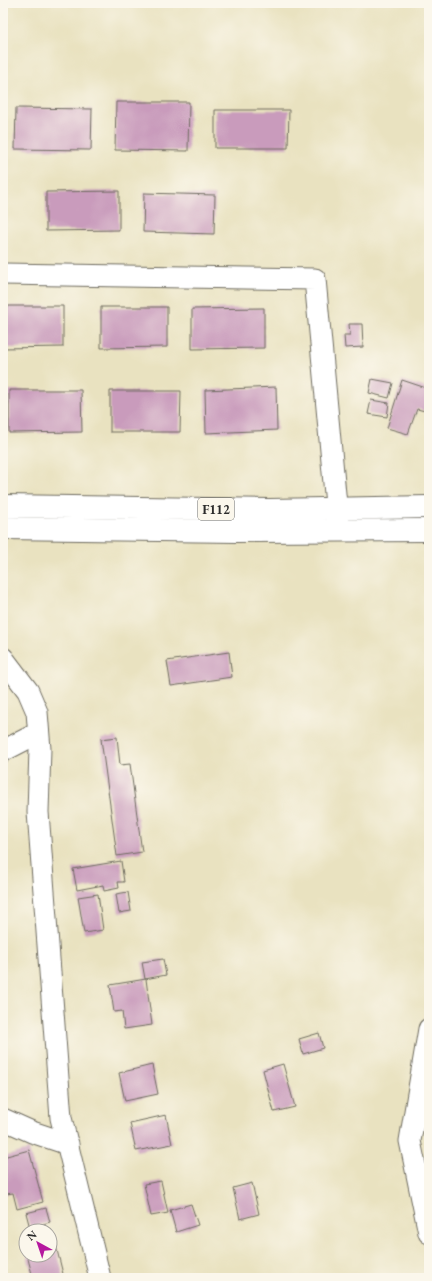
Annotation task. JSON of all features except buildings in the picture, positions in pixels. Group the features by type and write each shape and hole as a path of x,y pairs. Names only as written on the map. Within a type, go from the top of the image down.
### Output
{"main road":[{"name":"F112","path":"3,506 270,510 429,507"},
{"name":"F112","path":"3,528 237,531 429,530"}],"street":[{"path":"3,274 315,279 338,530"},
{"path":"3,658 28,691 37,712 40,749 38,812 61,1118 100,1278"},
{"path":"3,751 38,732"},
{"path":"429,1030 410,1141 429,1233"},
{"path":"3,1119 32,1132 68,1144"}]}
